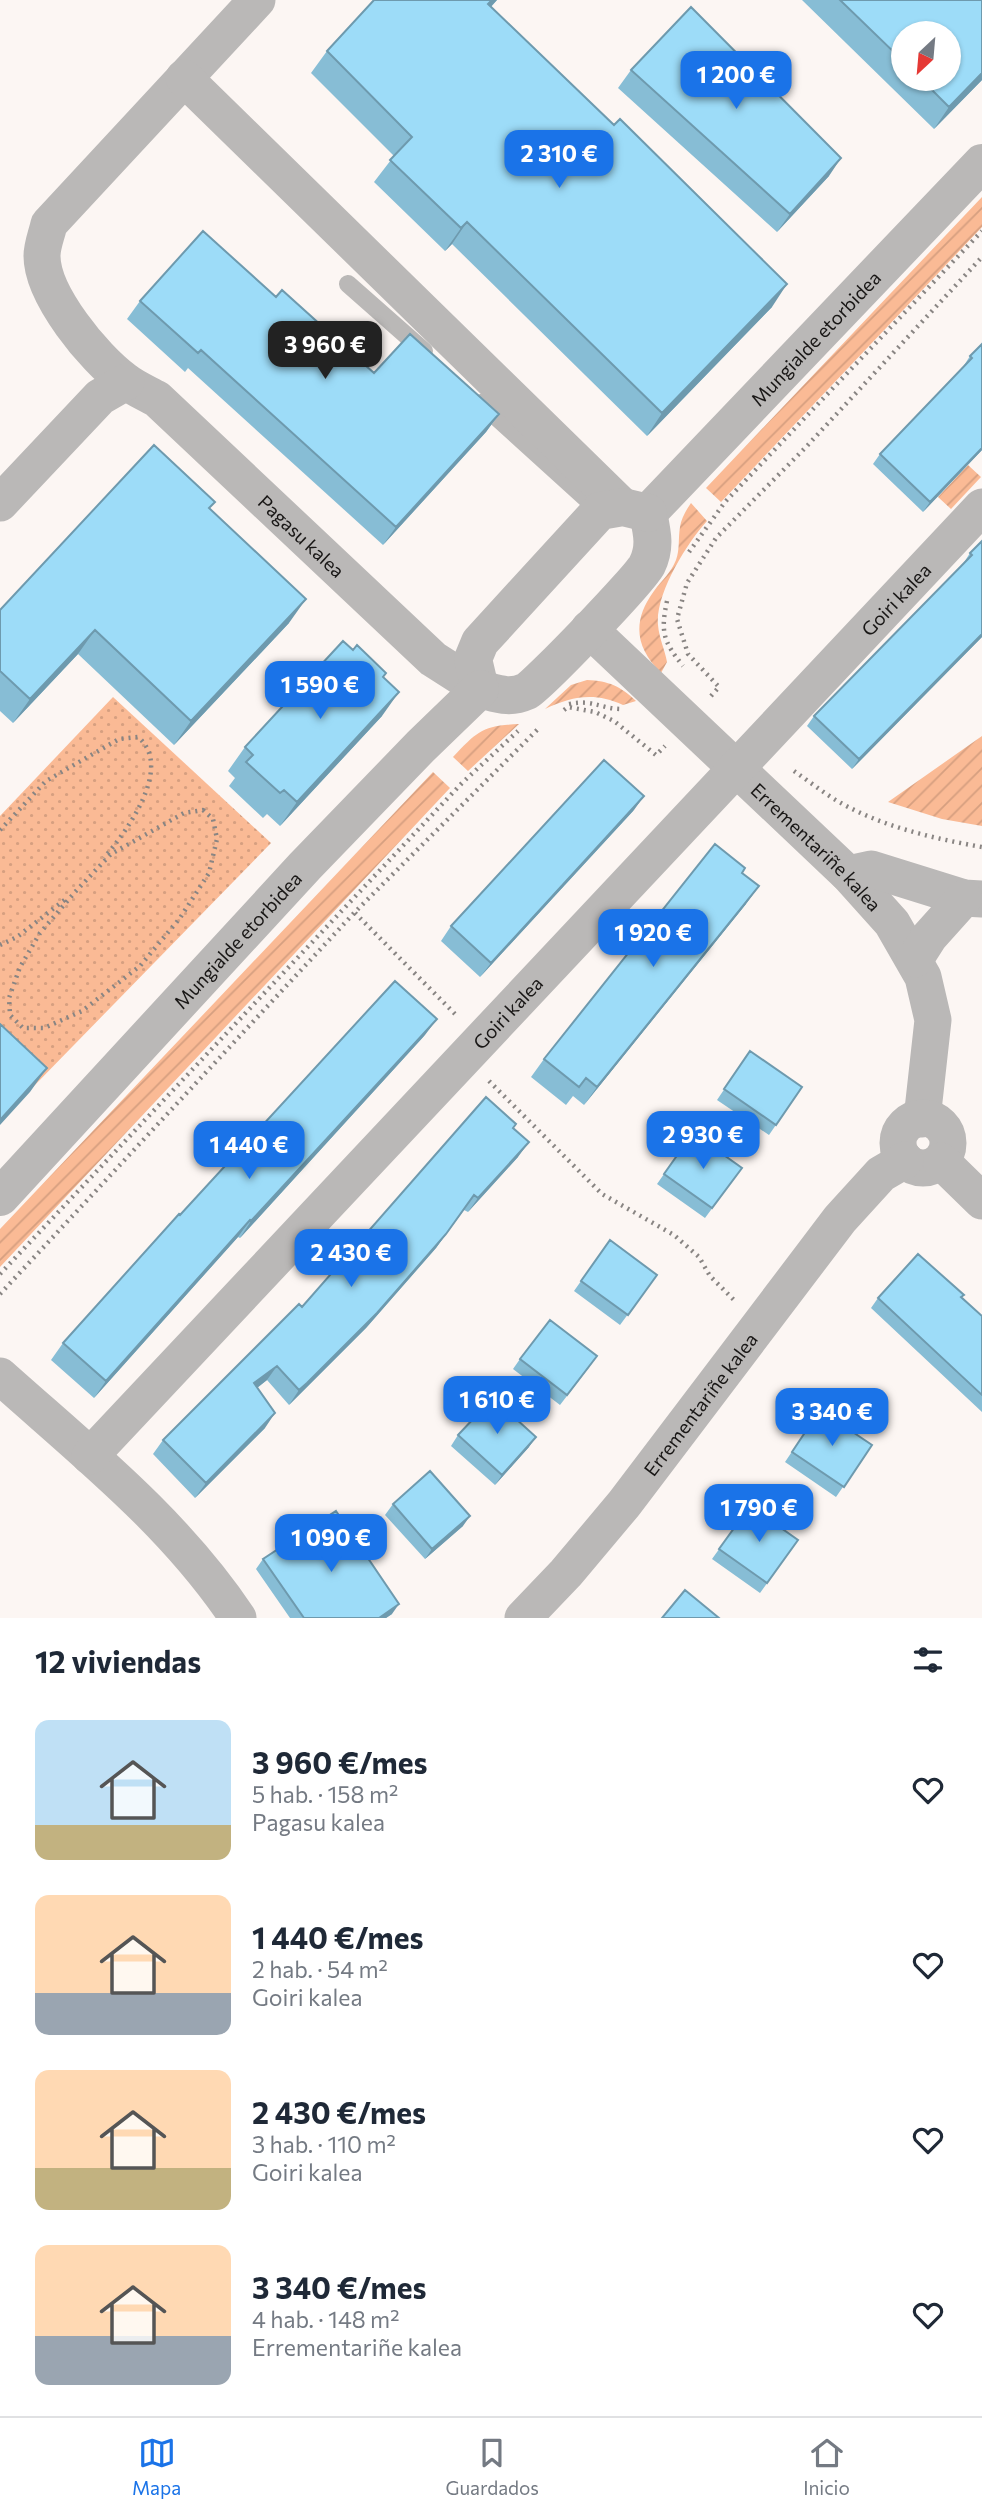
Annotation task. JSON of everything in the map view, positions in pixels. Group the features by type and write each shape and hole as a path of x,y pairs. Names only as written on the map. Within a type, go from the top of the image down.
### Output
{"street":[{"name":"Pagasu kalea","path":"257,0 49,224 42,256 48,279 66,320 110,369 126,382 157,399 433,659 480,689"},
{"path":"184,78 624,510 654,543 647,568 530,690 507,697 480,689"},
{"name":"Mungialde etorbidea","path":"0,1197 305,866 480,689 473,659 481,642 624,510 982,163"},
{"path":"0,503 100,397 126,382"},
{"name":"Goiri kalea","path":"90,1456 982,507"},
{"name":"Errementariñe kalea","path":"589,629 848,874 892,923 923,977 933,1020 922,1119"},
{"path":"848,874 871,869 973,899"},
{"path":"915,959 929,937 973,899"},
{"path":"922,1119 938,1124 944,1130 948,1146 941,1161 927,1168 911,1165 905,1160 899,1146 907,1124 922,1119"},
{"name":"Errementariñe kalea","path":"523,1618 566,1573 624,1504 840,1219 881,1174 905,1160"},
{"path":"941,1161 982,1200"},
{"path":"0,1376 120,1481 179,1540 238,1618"}],"lane":[{"path":"348,284 440,366"},
{"path":"471,394 624,510"}],"path":[{"path":"687,554 725,502 982,231"},
{"path":"557,715 568,707 596,712 614,721 656,755 687,722 719,687 688,654 677,619 687,583 716,538 806,447 982,257"},
{"path":"669,592 663,621 667,647 691,676"},
{"path":"705,689 722,704"},
{"path":"553,709 574,703 593,702 612,709 627,708"},
{"path":"0,1294 355,912 547,722"},
{"path":"0,1273 462,783 526,726"},
{"path":"0,830 47,781 119,739 138,737 148,745 152,765 144,799 115,845 75,892 40,933 20,967 9,998 10,1015 23,1027 44,1028 82,1011 140,967 180,918 209,873 217,839 213,818 203,810 184,813 111,855 75,892 17,937 0,945"},
{"path":"762,741 791,768 845,804 886,824 940,840 982,847"},
{"path":"355,912 602,1194 674,1235 699,1257 710,1276 760,1324"}],"shaded area":[{"path":"982,197 982,227 721,502 706,488"},
{"path":"968,465 981,477 951,509 938,497"},
{"path":"691,503 707,521 682,555 662,599 658,625 667,662 661,673 642,644 640,623 647,602 676,560 681,524"},
{"path":"587,680 614,685 636,701 623,705 603,698 584,697 545,709 571,685"},
{"path":"113,697 271,843 33,1087 0,1055 0,816"},
{"path":"519,724 468,771 453,757 469,741 488,728"},
{"path":"982,736 982,826 942,819 888,802"},
{"path":"433,772 450,788 0,1267 0,1229"}],"building":[{"path":"374,0 492,0 488,4 614,125 620,119 787,284 662,413 467,222 461,228 390,160 412,137 327,51"},
{"path":"840,0 982,0 982,73 949,107 933,91 961,91 961,21 891,21 891,49"},
{"path":"691,7 841,158 790,214 631,70"},
{"path":"203,231 276,297 282,290 374,373 410,334 499,414 396,527 201,350 198,353 140,301"},
{"path":"982,344 982,448 930,502 880,454 972,358 970,356"},
{"path":"154,445 215,502 209,508 306,599 191,721 95,630 30,699 0,671 0,610"},
{"path":"982,541 982,634 859,759 814,716 972,555 970,553"},
{"path":"343,641 353,650 357,645 386,673 383,677 399,692 297,802 284,790 280,793 246,762 253,755 245,747"},
{"path":"604,760 644,796 491,963 451,926"},
{"path":"715,844 745,868 742,873 759,886 597,1087 586,1078 579,1087 544,1059"},
{"path":"395,981 437,1019 250,1220 106,1381 63,1343"},
{"path":"0,1024 47,1068 0,1120"},
{"path":"750,1051 802,1087 776,1125 724,1089"},
{"path":"486,1097 516,1124 513,1128 529,1142 478,1198 474,1195 446,1234 377,1313 307,1383 299,1390 277,1366 254,1383 275,1413 206,1483 163,1440 299,1304 302,1307"},
{"path":"693,1133 742,1168 712,1208 664,1174"},
{"path":"610,1240 657,1275 628,1315 581,1281"},
{"path":"918,1254 964,1295 961,1297 982,1316 982,1395 878,1298"},
{"path":"550,1320 597,1356 567,1395 520,1359"},
{"path":"493,1398 536,1437 502,1475 458,1435"},
{"path":"820,1410 872,1445 844,1487 792,1452"},
{"path":"430,1471 470,1516 432,1549 393,1504"},
{"path":"750,1506 798,1540 767,1583 719,1549"},
{"path":"336,1511 399,1604 379,1618 304,1618 263,1559"},
{"path":"685,1590 719,1618 662,1618"}]}
